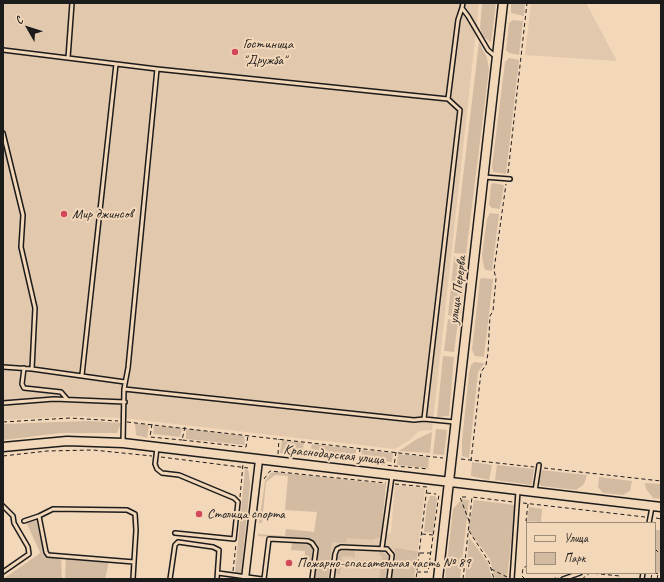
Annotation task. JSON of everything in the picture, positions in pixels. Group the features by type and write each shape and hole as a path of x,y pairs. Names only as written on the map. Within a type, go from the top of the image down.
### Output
{"street":[{"name":"улица Перерва","path":"438,579 503,3"},
{"name":"Краснодарская улица","path":"3,447 96,440 661,507"},
{"path":"245,578 259,460"}],"lane":[{"path":"68,58 72,3"},
{"path":"448,99 458,20 463,3"},
{"path":"462,8 488,50 497,58"},
{"path":"3,50 116,64 448,99 460,110 424,419"},
{"path":"82,375 116,64"},
{"path":"123,443 125,402 124,389 128,368 157,68"},
{"path":"3,132 23,215 21,247 36,308 32,369"},
{"path":"484,177 508,179"},
{"path":"3,367 82,375 125,382"},
{"path":"24,368 22,384 24,388 60,392 66,399"},
{"path":"124,389 414,420 424,419 456,423"},
{"path":"3,403 66,399 125,402"},
{"path":"157,447 157,469 162,473 179,475 234,498 238,502 234,539 176,533"},
{"path":"535,493 539,466"},
{"path":"382,548 392,474"},
{"path":"512,579 518,491"},
{"path":"3,506 13,516 14,523 28,547 29,554 3,572"},
{"path":"650,522 652,506"},
{"path":"24,521 52,510 127,510 135,514 133,579"},
{"path":"38,516 48,555 134,562"},
{"path":"218,573 245,578 263,579 268,539 308,541 312,543 316,549 312,579"},
{"path":"170,579 175,545 178,542 213,547 219,550 217,579"},
{"path":"332,579 335,554 337,549 341,547 387,549 392,555 389,579"},
{"path":"63,551 63,556"},
{"path":"563,579 577,574"}],"path":[{"path":"471,461 481,372 486,365 488,353 489,320 493,311 496,279 494,270 508,179 527,3"},
{"path":"3,422 70,418 152,424 248,436 360,447 443,458"},
{"path":"152,424 150,437 246,447 248,436"},
{"path":"182,440 184,427"},
{"path":"278,454 280,439"},
{"path":"360,447 358,461 429,469"},
{"path":"3,456 47,451 93,450 156,456 248,468"},
{"path":"394,466 396,452"},
{"path":"461,460 539,466 661,481"},
{"path":"264,479 270,471 427,487 416,579"},
{"path":"427,494 436,494"},
{"path":"417,572 428,572 439,494"},
{"path":"466,497 460,496 470,522"},
{"path":"463,579 472,497 661,519"},
{"path":"528,504 526,521 529,522"},
{"path":"468,530 489,562 494,579"},
{"path":"422,534 434,535"},
{"path":"419,552 431,553"},
{"path":"525,579 522,576 523,568 526,566"},
{"path":"491,569 512,579"},
{"path":"600,574 620,576 619,579"},
{"path":"657,579 658,574 661,574"}],"shaded area":[{"path":"3,3 479,3 432,430 419,431 410,440 395,449 123,418 72,416 3,420"},
{"path":"531,3 586,3 617,61 525,55"},
{"path":"395,485 425,488 418,550 400,549 396,579 326,579 331,536 372,540 391,533"}],"green space":[{"path":"482,3 496,3 491,43 484,37 480,28"},
{"path":"511,3 525,3 524,16 511,13"},
{"path":"513,20 523,21 519,55 509,53 506,50 509,23"},
{"path":"479,42 487,58 489,69 466,254 454,253"},
{"path":"509,58 519,60 506,174 493,172 492,167 505,62"},
{"path":"493,183 504,185 500,209 492,208 489,205 491,185"},
{"path":"490,213 499,214 492,271 484,268 482,255 487,219"},
{"path":"454,257 466,259 461,314 454,314 452,316 448,315"},
{"path":"480,279 493,279 484,357 475,356 472,350"},
{"path":"448,319 458,322 454,352 444,351"},
{"path":"443,356 454,357 449,416 437,417"},
{"path":"474,362 484,364 478,372 469,458 462,456 462,441 469,373 471,365"},
{"path":"88,421 121,423 117,433 61,433 3,440 3,424"},
{"path":"135,423 149,425 147,438 136,435"},
{"path":"154,426 182,428 180,437 153,434"},
{"path":"189,429 244,436 245,445 186,439 186,430"},
{"path":"436,429 447,430 444,455 433,454"},
{"path":"432,432 430,453 399,451 417,439"},
{"path":"282,440 304,443 303,449 298,454 280,453"},
{"path":"312,444 356,449 356,461 327,457 316,453 311,448"},
{"path":"362,450 393,453 392,462 361,459"},
{"path":"398,454 429,457 428,468 397,465"},
{"path":"472,462 492,465 489,480 471,476"},
{"path":"497,465 534,469 532,485 495,480"},
{"path":"245,469 248,470 250,485 241,573 235,574"},
{"path":"541,470 587,475 584,484 576,490 541,486 539,484"},
{"path":"275,472 386,484 381,537 372,540 347,538 346,543 332,542 328,579 314,579 318,545 310,539 258,536 258,534 285,536 286,529 314,532 317,512 285,510 288,476 275,475 266,482 262,523 259,523 265,481 271,473"},
{"path":"599,477 632,481 630,491 623,495 603,493 598,487"},
{"path":"645,483 661,484 661,499 653,498 646,489"},
{"path":"430,496 435,496 437,499 433,533 424,532 427,504"},
{"path":"462,499 469,500 460,579 445,579 453,509"},
{"path":"474,500 515,505 507,579 495,579 490,559 468,530"},
{"path":"529,507 542,509 541,522 527,521"},
{"path":"37,520 46,557 61,558 62,579 3,579 39,554 40,552 26,522"},
{"path":"656,530 661,530 661,573 656,572"},
{"path":"469,537 488,563 492,579 465,579"},
{"path":"292,543 309,544 313,547 311,569 304,568 305,551 291,550"},
{"path":"395,548 418,551 414,579 391,579"},
{"path":"349,549 355,551 355,557 342,556 340,575 337,574 335,571 338,552"},
{"path":"379,552 383,552 388,556 386,579 379,579 382,556 379,555"},
{"path":"66,557 109,562 105,579 65,579"}],"place":[{"name":"Гостиница \"Дружба\"","path":"235,52"},
{"name":"Мир джинсов","path":"64,214"},
{"name":"Столица спорта","path":"199,514"},
{"name":"Пожарно-спасательная часть № 89","path":"289,563"}]}
